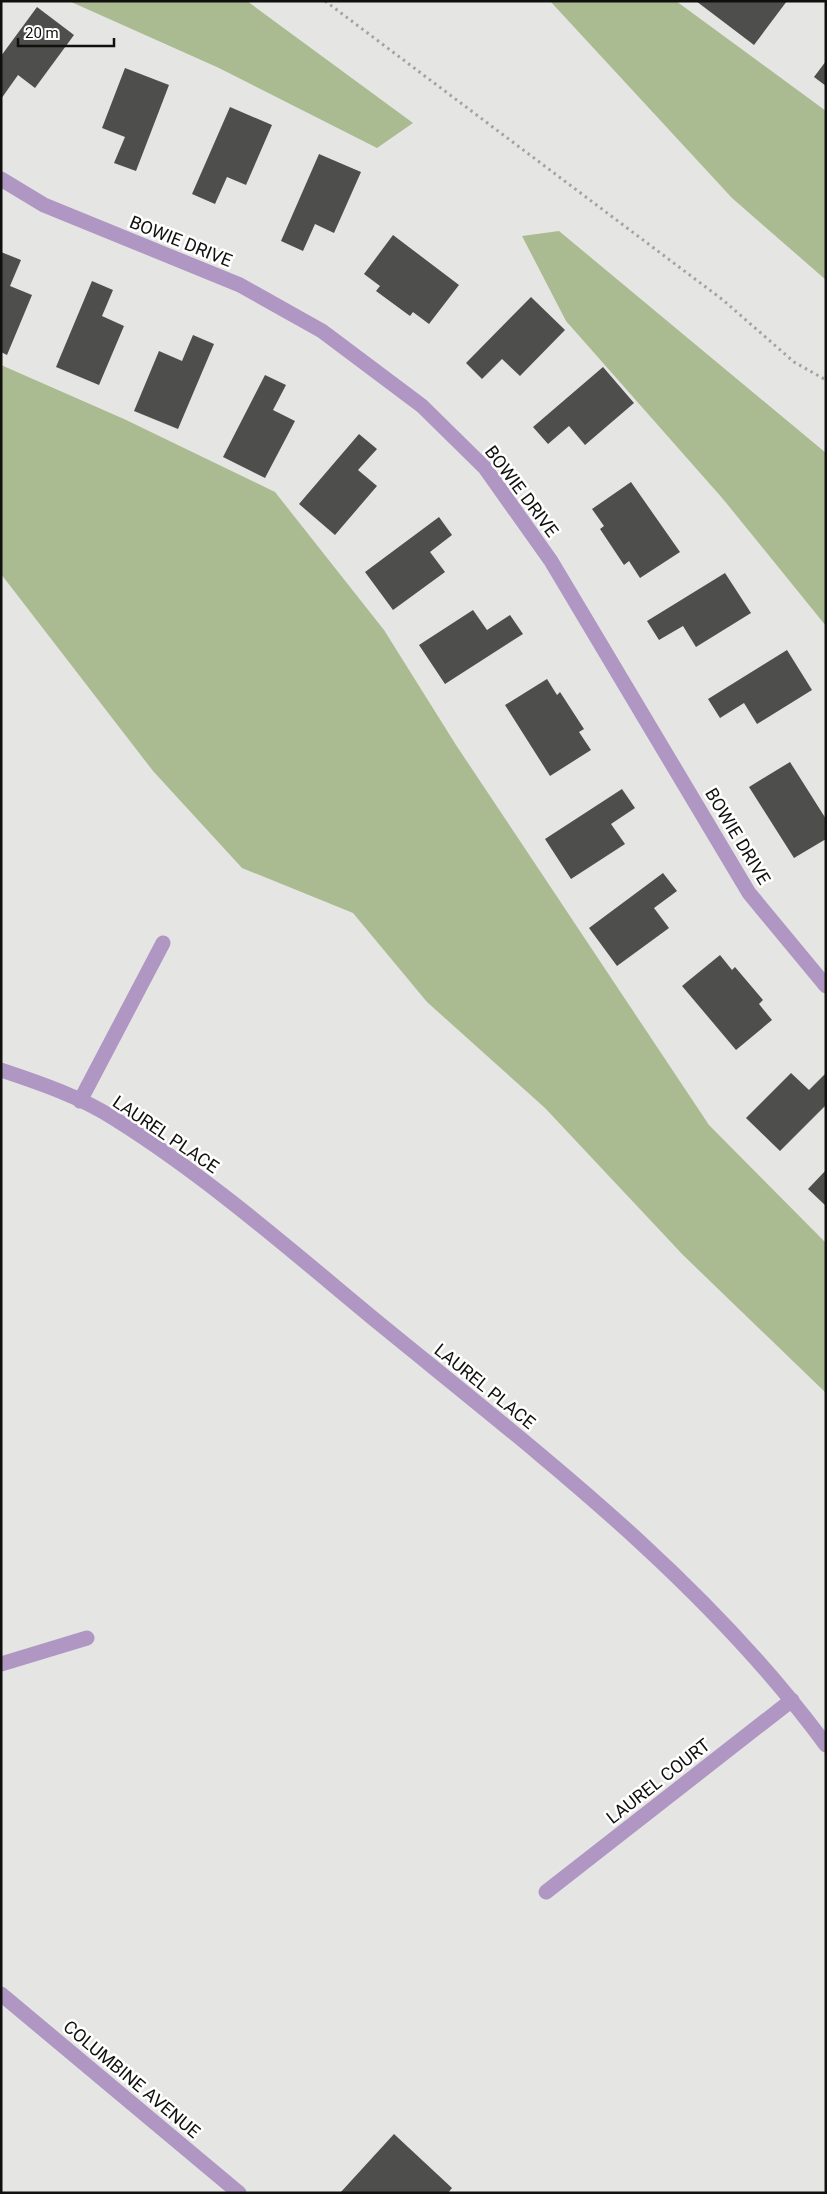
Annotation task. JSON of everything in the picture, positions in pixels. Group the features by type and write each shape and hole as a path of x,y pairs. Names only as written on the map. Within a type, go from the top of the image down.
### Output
{"street":[{"name":"BOWIE DRIVE","path":"1,179 44,205 240,285 322,331 422,406 485,468 552,561 749,893 826,986"},
{"path":"80,1101 163,943"},
{"name":"LAUREL PLACE","path":"1,1070 46,1084 114,1117 208,1184 586,1492 678,1576 792,1700 826,1745"},
{"path":"1,1664 87,1638"},
{"name":"LAUREL COURT","path":"546,1892 792,1700"},
{"name":"COLUMBINE AVENUE","path":"1,1994 239,2193"}],"path":[{"path":"326,1 723,300 794,362 826,380"}],"green space":[{"path":"69,1 247,1 413,123 377,148 219,68"},
{"path":"550,1 676,1 826,111 826,280 732,198"},
{"path":"559,231 826,453 826,626 723,499 566,321 522,236"},
{"path":"1,365 124,419 275,492 384,630 456,745 709,1125 826,1243 826,1393 683,1255 545,1108 427,1002 353,913 242,868 153,771 1,574"}],"building":[{"path":"696,1 787,1 754,45"},
{"path":"37,7 74,35 35,88 18,75 1,99 1,56"},
{"path":"826,61 826,86 814,77"},
{"path":"125,68 169,85 136,171 114,163 125,137 102,128"},
{"path":"230,107 272,125 246,185 227,177 215,204 192,194"},
{"path":"319,154 361,172 334,233 315,224 303,251 281,241"},
{"path":"393,235 459,285 429,324 413,312 410,316 376,291 380,286 364,274"},
{"path":"1,252 21,260 10,286 32,295 7,355 1,352"},
{"path":"92,281 113,290 102,316 124,326 99,385 56,367"},
{"path":"531,297 565,330 520,376 502,359 482,379 466,363"},
{"path":"193,335 214,344 178,429 134,411 159,351 182,361"},
{"path":"603,367 634,403 585,445 569,426 548,444 533,427"},
{"path":"265,375 286,385 273,410 295,421 265,478 223,457"},
{"path":"359,434 377,449 358,470 377,486 335,535 299,504"},
{"path":"631,482 680,552 640,578 629,561 624,565 600,529 604,526 592,509"},
{"path":"439,517 452,535 430,552 445,572 393,610 365,572"},
{"path":"725,573 751,613 696,647 683,626 659,640 647,621"},
{"path":"473,610 487,630 510,615 523,634 445,684 419,645"},
{"path":"787,650 812,690 757,724 744,703 720,718 708,699"},
{"path":"547,679 557,695 560,692 584,729 579,732 591,750 550,776 505,705"},
{"path":"790,762 826,819 826,839 794,858 749,787"},
{"path":"622,789 635,808 611,824 625,844 571,879 545,839"},
{"path":"663,873 677,891 654,908 669,928 617,966 589,928"},
{"path":"720,955 732,970 735,967 763,1000 759,1004 772,1020 736,1050 682,986"},
{"path":"791,1073 809,1090 826,1073 826,1105 780,1151 746,1118"},
{"path":"826,1170 826,1206 808,1189"},
{"path":"394,2134 452,2188 448,2193 340,2193"}]}
